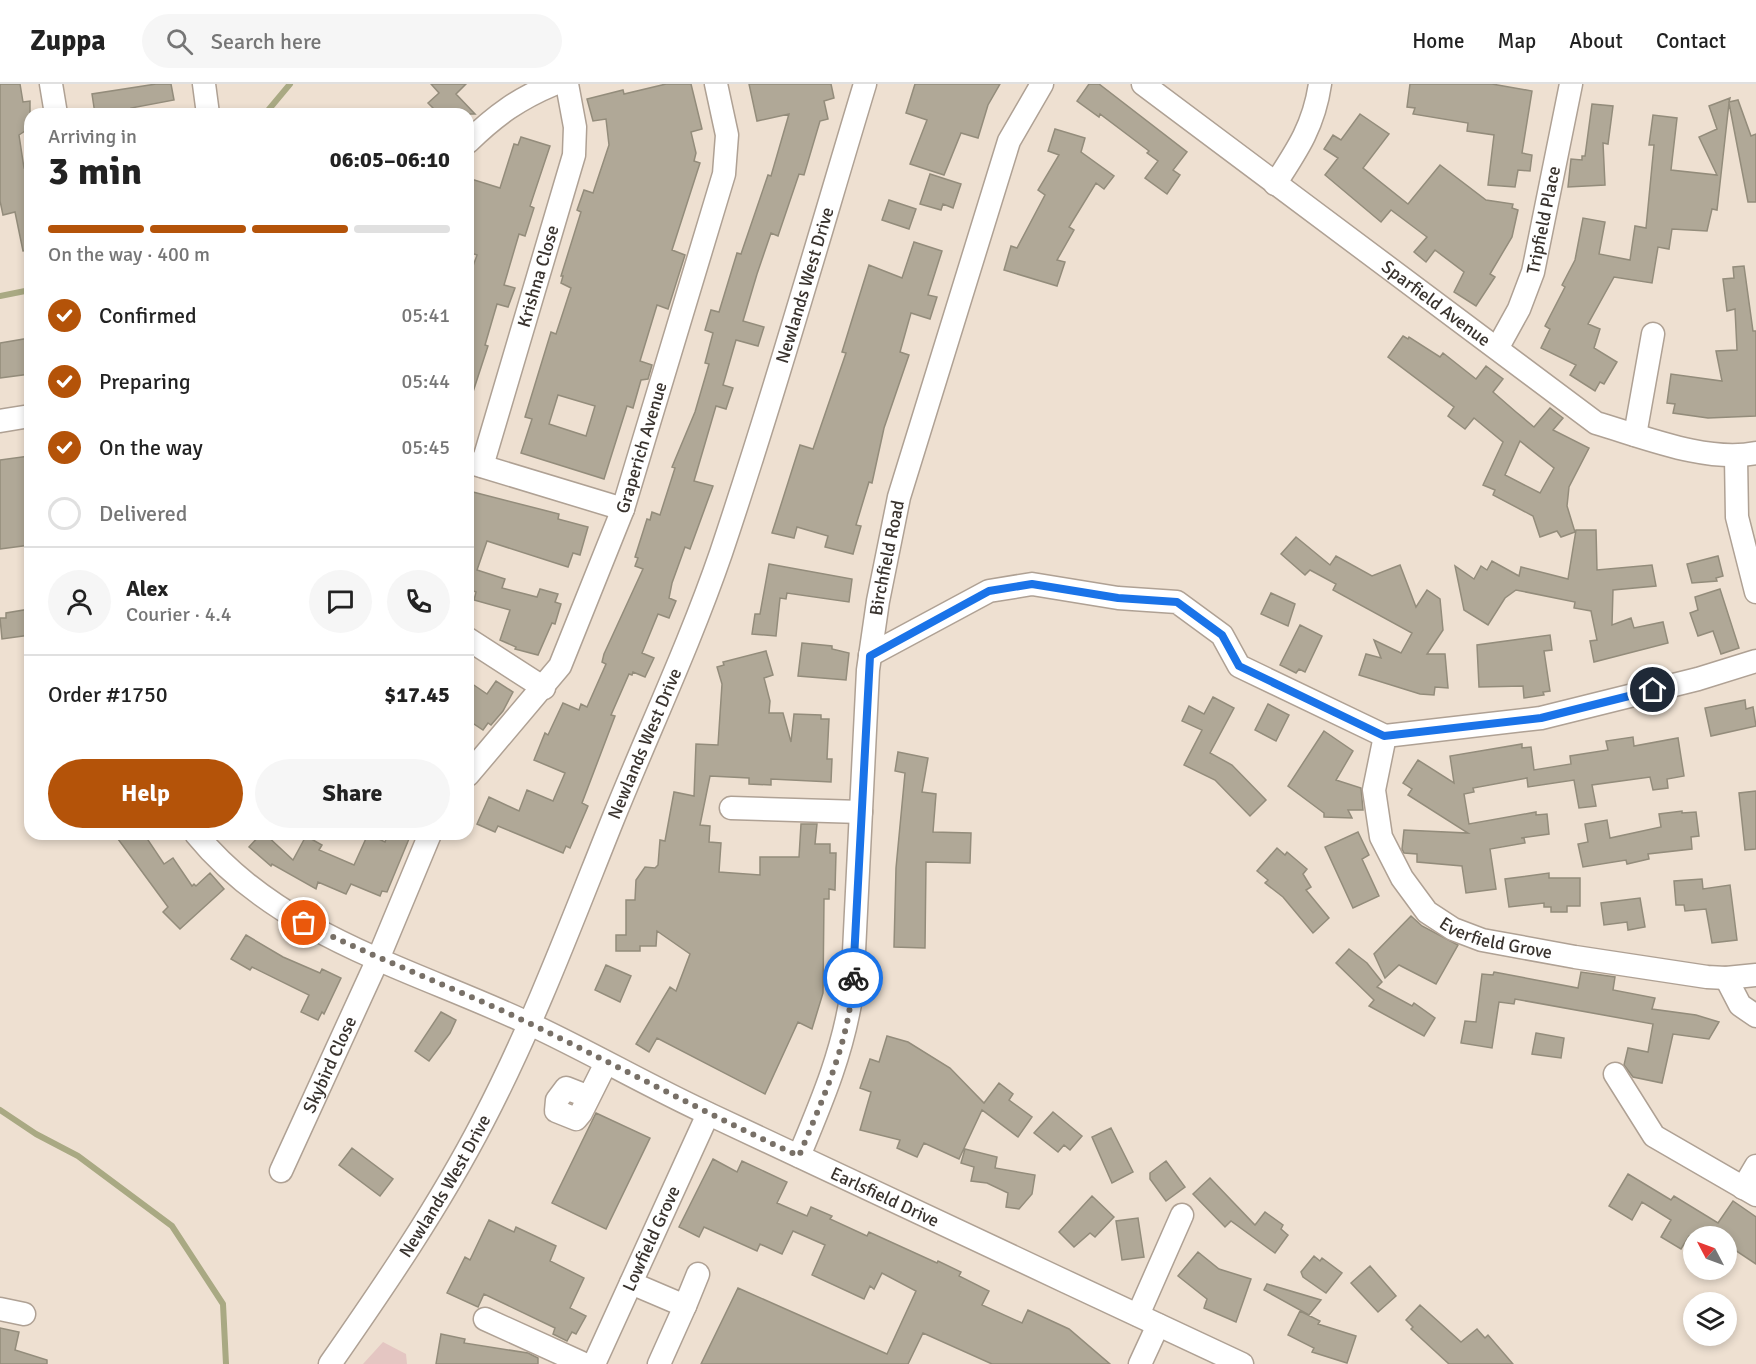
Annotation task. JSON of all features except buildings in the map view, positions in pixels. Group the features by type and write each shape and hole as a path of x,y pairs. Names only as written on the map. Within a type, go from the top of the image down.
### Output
{"street":[{"path":"51,84 55,108"},
{"path":"204,84 207,108"},
{"path":"474,136 489,121 522,97 554,84"},
{"name":"Krishna Close","path":"475,464 574,155 575,127 567,84"},
{"name":"Graperich Avenue","path":"474,768 544,688 560,666 623,509 724,174 727,135 716,84"},
{"name":"Newlands West Drive","path":"330,1364 396,1268 442,1193 482,1123 531,1024 639,755 681,659 720,554 774,386 865,84"},
{"name":"Birchfield Road","path":"799,1156 829,1085 845,1035 852,993 870,656 878,601 899,497 1009,141 1042,84"},
{"name":"Sparfield Avenue","path":"1143,84 1498,347 1596,423 1668,445 1746,455"},
{"path":"1275,184 1302,144 1316,112 1320,84"},
{"name":"Tripfield Place","path":"1498,347 1519,309 1533,272 1571,84"},
{"path":"1635,435 1653,334"},
{"path":"0,421 24,417"},
{"path":"1746,455 1737,517 1756,592"},
{"path":"475,464 623,509"},
{"path":"870,656 989,591 1032,584 1118,598 1177,602 1222,635 1239,666 1384,736 1541,718 1698,679 1756,661"},
{"path":"474,643 544,688"},
{"name":"Everfield Grove","path":"1384,736 1374,790 1381,837 1402,878 1427,912 1453,929 1482,940 1575,957 1726,978 1756,975"},
{"path":"730,808 861,812"},
{"name":"Earlsfield Drive","path":"201,840 218,862 252,891 304,923 378,959 531,1024 708,1114 1242,1364"},
{"path":"378,959 428,840"},
{"name":"Skybird Close","path":"281,1170 378,959"},
{"path":"1726,978 1740,1005 1756,1016"},
{"path":"589,1097 606,1062"},
{"path":"1615,1074 1654,1136 1750,1191 1756,1166"},
{"name":"Lowfield Grove","path":"594,1364 708,1114"},
{"path":"1137,1315 1182,1215"},
{"path":"659,1364 698,1274"},
{"path":"631,1282 686,1306"},
{"path":"0,1309 24,1314"},
{"path":"485,1319 584,1364"},
{"path":"1140,1364 1158,1325"}],"shaded area":[{"path":"383,1342 406,1354 407,1364 363,1364"}],"waterway":[{"path":"270,108 290,84"},
{"path":"0,296 24,291"},
{"path":"0,1110 36,1134 78,1156 172,1226 223,1304 226,1364"}],"way so far":[{"path":"304,923 378,959 531,1024 708,1114 799,1156 829,1085 845,1035 853,978"}],"route":[{"path":"853,978 870,656 989,591 1032,584 1118,598 1177,602 1222,635 1239,666 1384,736 1541,718 1653,690"}]}
